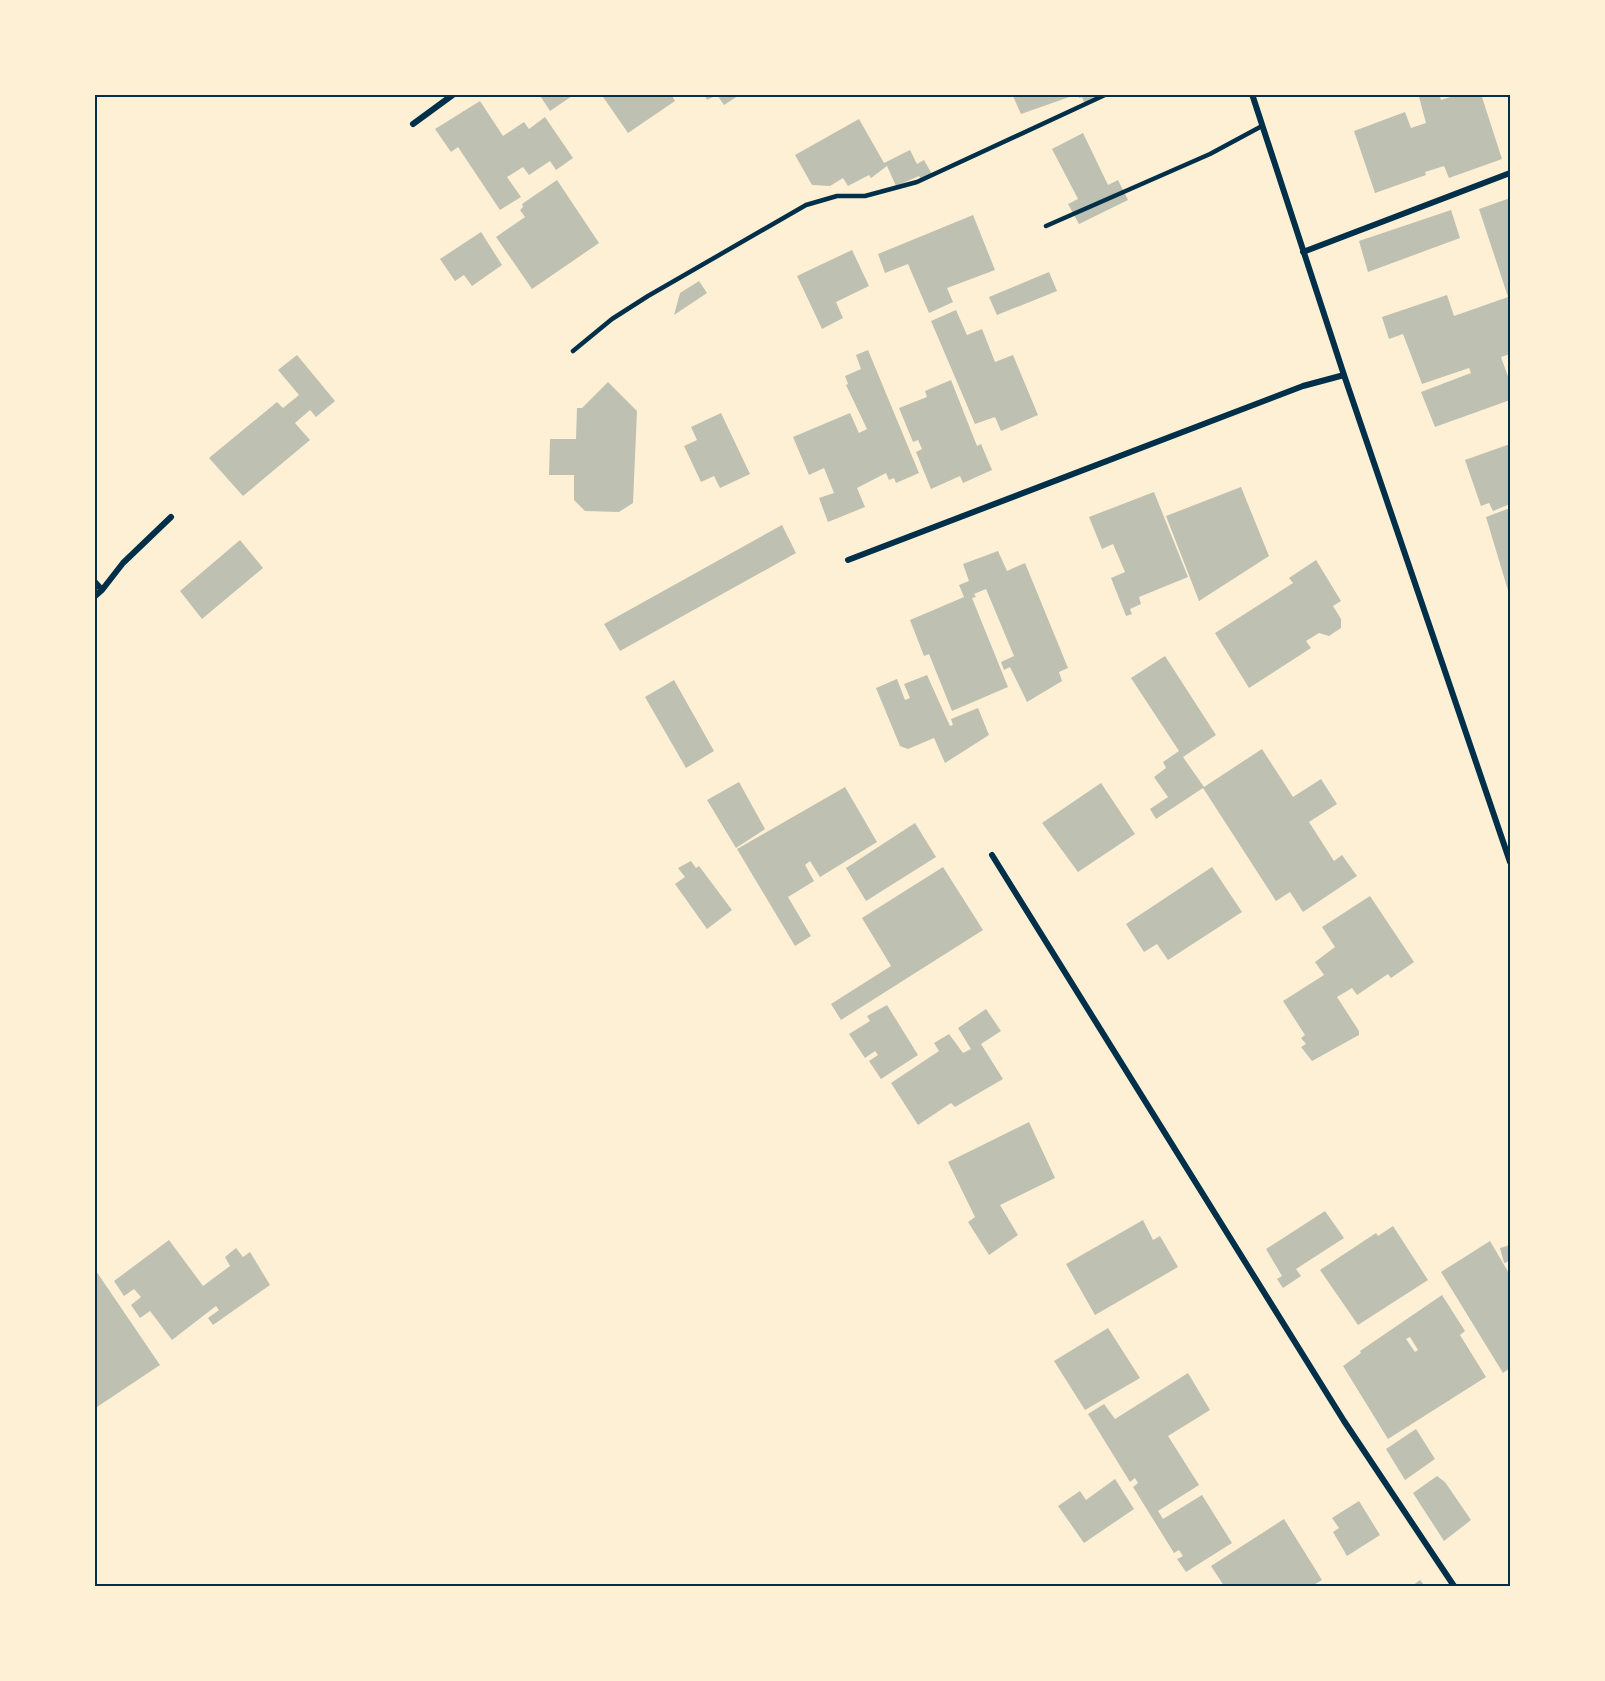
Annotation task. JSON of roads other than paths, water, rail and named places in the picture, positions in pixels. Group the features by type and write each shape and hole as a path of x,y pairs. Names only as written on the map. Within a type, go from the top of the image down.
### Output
{"street":[{"path":"413,124 454,94"},
{"path":"1252,94 1344,375 1510,862"},
{"path":"1303,252 1510,173"},
{"path":"848,560 1304,386 1344,375"},
{"path":"94,597 123,563 171,517"},
{"path":"94,581 102,590"},
{"path":"992,855 1344,1421 1454,1587"}],"lane":[{"path":"573,351 612,319 648,296 806,205 837,196 865,196 917,182 1107,94"},
{"path":"1046,226 1210,154 1262,126"}]}
